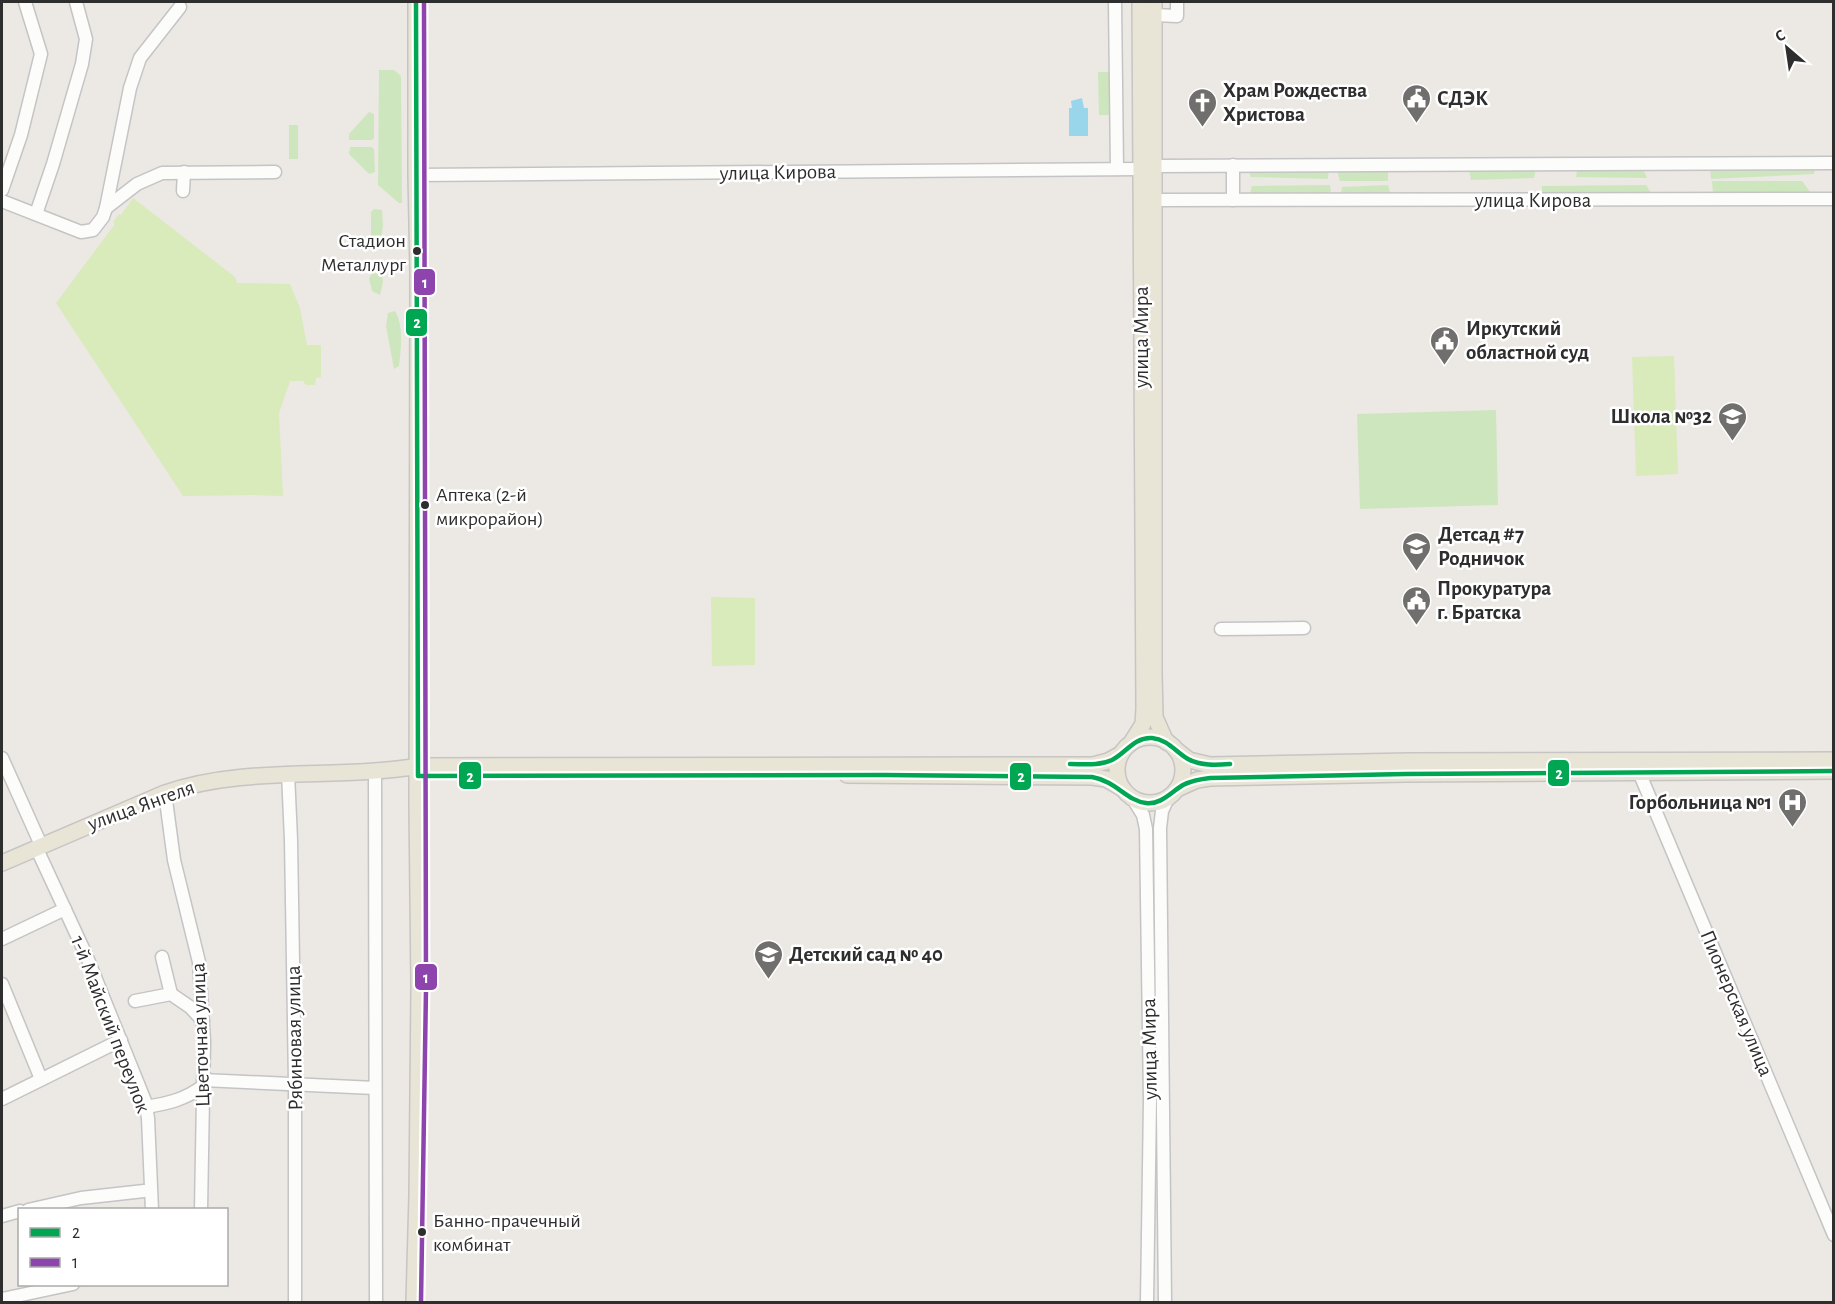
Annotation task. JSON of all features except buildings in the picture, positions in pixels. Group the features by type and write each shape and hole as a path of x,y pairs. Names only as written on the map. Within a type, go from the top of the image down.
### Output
{"main road":[{"path":"414,1302 419,1098 416,2"},
{"name":"улица Мира","path":"1140,2 1147,104 1148,672"},
{"name":"улица Мира","path":"1147,104 1154,8"},
{"name":"улица Мира","path":"1147,167 1154,200 1148,324"},
{"path":"1148,672 1155,717 1182,770 1172,793"},
{"path":"1128,794 1117,775 1117,768 1126,749 1139,733 1144,718 1148,672"},
{"path":"552,771 1093,765 1108,761 1137,740 1152,738 1171,746 1189,760 1210,765 1410,761 1639,771 1833,771"},
{"path":"552,771 1092,777 1106,779 1128,794 1147,803 1197,780 1210,778 1833,760"},
{"name":"улица Янгеля","path":"2,863 165,792 212,780 288,773 394,770 552,771"}],"street":[{"path":"2,190 21,135 41,54 25,2"},
{"path":"36,214 82,64 86,39 76,2"},
{"path":"1115,2 1117,169"},
{"path":"1154,8 1177,16 1177,2"},
{"path":"2,201 81,232 93,230 103,217 106,208 130,88 140,58 180,7"},
{"name":"улица Кирова","path":"416,175 1117,169 1233,165 1833,163"},
{"path":"1233,165 1233,200"},
{"path":"183,191 184,172"},
{"path":"106,208 137,184 162,173 275,172"},
{"name":"улица Кирова","path":"1154,200 1833,199"},
{"path":"1221,629 1304,628"},
{"name":"1-й Майский переулок","path":"2,758 87,957 146,1107 152,1208"},
{"path":"375,771 376,1302"},
{"name":"Пионерская улица","path":"1639,771 1833,1234"},
{"name":"Рябиновая улица","path":"288,773 295,1083 295,1302"},
{"name":"Цветочная улица","path":"165,792 174,860 199,962 203,1021 201,1208"},
{"name":"улица Мира","path":"1165,1302 1160,828 1162,811 1172,793"},
{"name":"улица Мира","path":"1128,794 1143,815 1146,829 1150,1101 1147,1302"},
{"path":"2,939 65,909"},
{"path":"162,957 171,994 190,1007 203,1021"},
{"path":"2,984 41,1079"},
{"path":"135,1001 171,994"},
{"path":"2,1099 121,1040"},
{"path":"146,1107 172,1103 188,1097 203,1083 295,1083 375,1088"},
{"path":"32,1208 81,1197 144,1191"},
{"path":"2,1216 18,1212"},
{"path":"2,1299 64,1286"}],"green space":[{"path":"379,70 394,70 401,76 402,203 378,185"},
{"path":"1098,72 1109,72 1109,115 1099,115"},
{"path":"369,112 374,114 374,138 372,140 349,140 349,134"},
{"path":"289,125 298,125 298,159 289,159"},
{"path":"350,147 372,147 374,149 375,172 369,174 349,154"},
{"path":"1816,166 1814,174 1711,179 1710,168"},
{"path":"1329,167 1328,179 1251,177 1248,168"},
{"path":"1336,167 1388,167 1388,181 1340,181"},
{"path":"1536,168 1534,178 1471,180 1469,169"},
{"path":"1643,169 1647,178 1576,177 1577,170"},
{"path":"1712,181 1802,181 1811,193 1713,193"},
{"path":"1330,185 1331,193 1250,193 1252,186"},
{"path":"1388,185 1390,192 1341,193 1342,187"},
{"path":"1646,185 1651,193 1542,193 1542,186"},
{"path":"133,198 235,277 237,283 290,284 300,308 307,345 321,345 321,377 316,378 315,385 306,385 303,381 290,381 279,413 283,496 183,496 56,303 115,224 113,222"},
{"path":"374,209 382,210 383,225 381,241 375,246 371,238 371,212"},
{"path":"373,270 382,272 383,282 380,295 372,291 369,279"},
{"path":"395,311 400,324 401,338 399,366 394,369 386,326 388,313"},
{"path":"1674,356 1678,474 1636,476 1632,357"},
{"path":"1496,410 1498,505 1360,509 1357,414"},
{"path":"711,597 755,598 755,665 712,666"}],"water":[{"path":"1082,98 1084,108 1088,108 1088,136 1069,136 1071,101"}],"transit line":[{"name":"2","path":"416,2 418,776 1092,777 1108,782 1133,799 1151,803 1161,800 1186,784 1210,778 1406,774 1834,771"},
{"name":"1","path":"421,1302 426,989 424,2"},
{"name":"2","path":"1070,764 1107,762 1146,738 1167,743 1198,763 1230,764"}],"place":[{"name":"СДЭК","path":"1416,124"},
{"name":"Храм Рождества Христова","path":"1202,128"},
{"name":"Стадион Металлург","path":"417,251"},
{"name":"Иркутский областной суд","path":"1445,366"},
{"name":"Школа №32","path":"1733,442"},
{"name":"Аптека (2-й микрорайон)","path":"425,505"},
{"name":"Детсад #7 Родничок","path":"1417,572"},
{"name":"Прокуратура г. Братска","path":"1416,626"},
{"name":"Горбольница №1","path":"1793,828"},
{"name":"Детский сад № 40","path":"768,980"},
{"name":"Банно-прачечный комбинат","path":"422,1232"}]}
